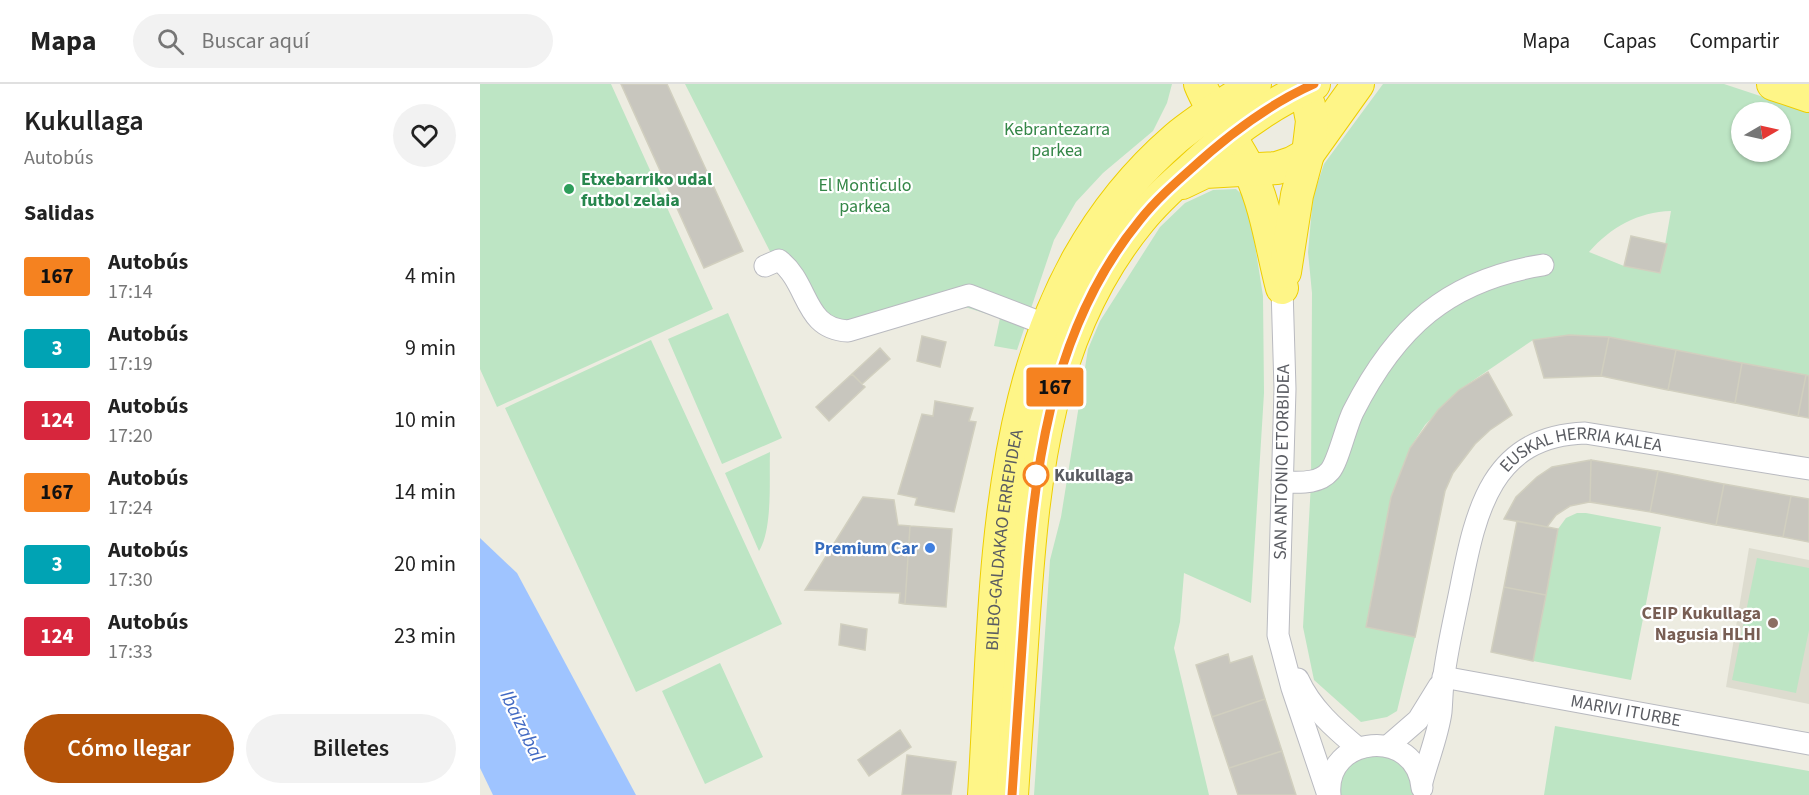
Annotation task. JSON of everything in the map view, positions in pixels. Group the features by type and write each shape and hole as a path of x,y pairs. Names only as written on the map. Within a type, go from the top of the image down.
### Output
{"highway":[{"path":"1177,137 1190,84"},
{"name":"BILBO-GALDAKAO ERREPIDEA","path":"984,795 1002,526 1010,458 1021,405 1047,325 1081,257 1117,203 1144,170 1177,137 1255,84"},
{"path":"1168,190 1205,172 1277,168 1308,154 1358,84"},
{"path":"1773,84 1809,96"},
{"path":"1282,288 1297,195 1308,154 1312,121 1304,86"},
{"name":"BILBO-GALDAKAO ERREPIDEA","path":"1012,795 1030,517 1048,411 1072,340 1108,266 1139,220 1168,190 1213,111 1304,86"},
{"path":"1213,111 1249,169 1261,199 1282,288"}],"street":[{"path":"765,266 779,260 793,271 819,320 834,330 848,331 969,295 1047,325"},
{"path":"1282,482 1311,483 1330,471 1350,417 1385,357 1417,322 1443,299 1483,279 1544,265"},
{"name":"SAN ANTONIO ETORBIDEA","path":"1282,288 1285,377 1278,635 1292,688 1329,795"},
{"name":"EUSKAL HERRIA KALEA","path":"1422,789 1441,714 1443,677 1472,531 1483,498 1507,464 1535,444 1563,434 1586,433 1809,469"},
{"name":"SAN ANTONIO ETORBIDEA","path":"1278,635 1303,690 1335,729 1358,748"},
{"name":"EUSKAL HERRIA KALEA","path":"1388,746 1428,707 1443,677"},
{"name":"MARIVI ITURBE","path":"1443,677 1809,744"},
{"path":"1329,795 1338,764 1358,748 1373,745 1388,746 1410,759 1422,789"}],"shaded area":[{"name":"CEIP Kukullaga Nagusia HLHI","path":"1749,548 1809,560 1809,704 1726,687"}],"green space":[{"name":"Etxebarriko udal futbol zelaia","path":"480,84 611,84 713,309 497,407 480,369"},
{"name":"El Monticulo parkea","path":"685,84 1172,84 1167,103 1153,131 1103,173 1076,202 1054,240 1017,350 994,346 1000,318 965,307 849,337 785,281"},
{"path":"1383,84 1724,84 1779,102 1731,102 1731,162 1791,162 1791,106 1809,112 1809,376 1609,337 1569,335 1533,340 1459,390 1425,425 1410,448 1391,497 1366,626 1415,637 1397,711 1387,717 1361,722 1314,680 1303,627 1311,483 1312,293 1308,252 1313,197 1324,164","holes":["1671,211 1660,273 1624,266 1589,252 1606,235 1626,222 1647,214"]},
{"path":"1236,189 1248,200 1263,296 1264,393 1251,603 1184,573 1180,622 1174,648 1209,795 1034,795 1050,560 1061,517 1088,349 1100,321 1160,227 1185,203 1213,190"},
{"path":"728,313 782,438 722,464 668,339"},
{"path":"651,340 782,624 636,692 505,408"},
{"path":"770,452 768,517 759,551 725,473"},
{"path":"1577,513 1661,527 1631,680 1533,661 1558,529 1566,518"},
{"name":"CEIP Kukullaga Nagusia HLHI","path":"1757,558 1809,568 1809,630 1796,693 1732,680"},
{"path":"720,663 763,757 705,784 662,691"},
{"path":"1555,726 1809,771 1809,795 1544,795"},
{"path":"1387,753 1408,768 1414,795 1340,795 1344,775 1353,762 1367,756"}],"water":[{"name":"Ibaizabal","path":"480,538 517,573 636,795 493,795 480,768"}],"building":[{"path":"621,84 667,84 743,251 704,268"},
{"path":"1631,236 1667,244 1660,273 1624,266"},
{"path":"1569,335 1609,337 1601,376 1544,378 1533,340"},
{"path":"922,336 946,342 940,367 917,361"},
{"path":"1609,337 1676,350 1668,390 1601,376"},
{"path":"880,348 890,359 862,384 852,374"},
{"path":"1676,350 1742,363 1735,403 1668,390"},
{"path":"1742,363 1806,375 1798,416 1735,403"},
{"path":"1488,372 1512,415 1475,444 1453,473 1445,491 1415,637 1366,627 1391,497 1410,448 1438,410 1459,390"},
{"path":"852,374 865,387 829,421 816,407"},
{"path":"1806,375 1809,376 1809,418 1798,416"},
{"path":"935,401 973,408 969,421 976,422 954,512 915,505 917,498 898,494 922,414 933,416"},
{"path":"1591,460 1658,471 1650,512 1590,502"},
{"path":"1591,460 1590,502 1570,506 1556,515 1547,527 1504,519 1516,497 1537,477 1552,467"},
{"path":"1658,471 1724,484 1716,525 1650,512"},
{"path":"1724,484 1791,496 1783,537 1716,525"},
{"path":"1791,496 1809,499 1809,542 1783,537"},
{"path":"863,497 894,500 898,525 910,526 905,604 899,603 900,593 805,590"},
{"path":"1517,521 1558,529 1546,595 1504,587"},
{"name":"Premium Car","path":"910,526 952,529 946,607 905,604"},
{"path":"1504,587 1546,595 1533,661 1491,652"},
{"path":"841,624 867,629 865,650 839,645"},
{"path":"1228,654 1230,663 1252,656 1265,699 1212,717 1196,665"},
{"path":"1265,699 1282,751 1229,768 1212,717"},
{"path":"900,730 911,747 869,776 858,760"},
{"path":"1282,751 1296,795 1238,795 1229,768"},
{"path":"907,755 956,762 951,795 902,795"}],"bus line":[{"name":"167","path":"1012,795 1030,517 1048,411 1072,340 1108,266 1139,220 1168,190 1228,137 1283,100 1314,84"}],"place":[{"name":"Etxebarriko udal futbol zelaia","path":"569,189"},
{"name":"Kukullaga","path":"1036,475"},
{"name":"Premium Car","path":"930,548"},
{"name":"CEIP Kukullaga Nagusia HLHI","path":"1773,623"}],"park label":[{"name":"Kebrantezarra parkea","path":"1057,139"}]}
